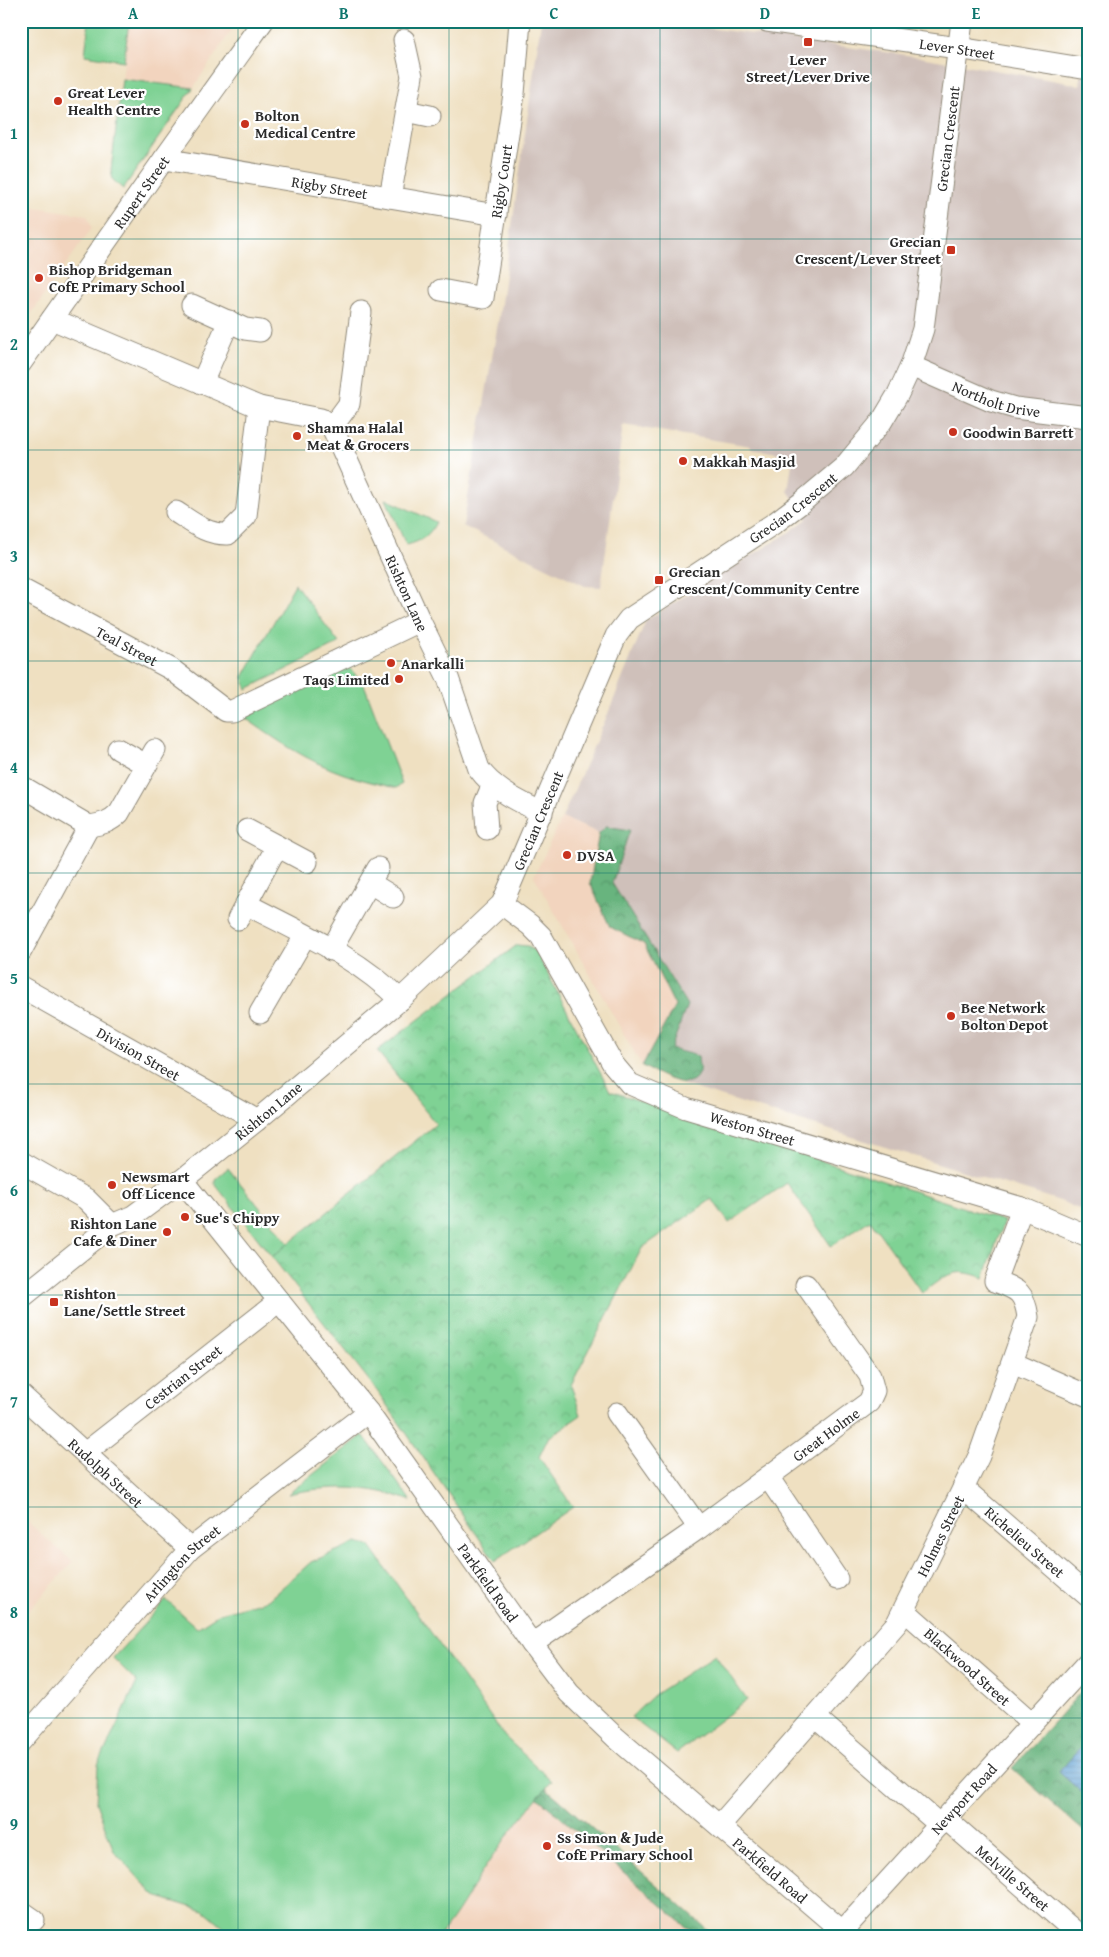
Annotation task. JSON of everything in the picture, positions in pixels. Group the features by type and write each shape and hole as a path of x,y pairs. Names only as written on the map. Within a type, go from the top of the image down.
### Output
{"street":[{"name":"Rupert Street","path":"21,363 263,21"},
{"name":"Rigby Court","path":"441,290 483,298 514,94 520,21"},
{"name":"Lever Street","path":"767,21 958,48 1088,69"},
{"name":"Grecian Crescent","path":"502,904 616,636 622,626 629,619 776,522 802,503 844,467 882,421 911,366 923,329 927,304 962,21"},
{"path":"390,197 412,76 404,40"},
{"path":"406,111 430,116"},
{"name":"Rigby Street","path":"164,159 496,215"},
{"path":"192,305 245,329 260,331"},
{"path":"52,319 259,407 320,419 332,427 349,404 361,312"},
{"path":"202,383 229,321"},
{"name":"Northolt Drive","path":"911,366 991,401 1015,408 1088,417"},
{"path":"176,512 201,528 216,534 228,534 246,516 259,407"},
{"name":"Rishton Lane","path":"332,427 456,699 479,769 500,790 542,813"},
{"name":"Teal Street","path":"21,589 172,669 226,711 237,710 354,651 420,621"},
{"path":"21,786 90,826 103,823 113,819 119,813 150,758 118,749"},
{"path":"487,829 486,803 492,784"},
{"path":"21,951 90,826"},
{"path":"247,830 307,862"},
{"path":"278,846 242,911 306,936 331,950 377,978 400,1000"},
{"path":"331,950 374,876 393,897"},
{"name":"Rishton Lane","path":"21,1298 112,1225 133,1216 182,1180 257,1120 400,1000 502,904"},
{"name":"Weston Street","path":"502,904 530,924 541,936 613,1064 625,1079 639,1089 686,1108 1022,1208 1088,1236"},
{"path":"260,1013 306,936"},
{"name":"Division Street","path":"21,987 257,1120"},
{"path":"21,1162 86,1199 112,1225"},
{"name":"Parkfield Road","path":"182,1180 368,1412 532,1644 569,1693 615,1737 843,1934"},
{"name":"Holmes Street","path":"720,1826 897,1623 904,1610 979,1456 1028,1317 1026,1303 1017,1290 995,1281 1022,1208"},
{"name":"Great Holme","path":"532,1644 698,1528 866,1405 874,1391 870,1376 806,1285"},
{"name":"Cestrian Street","path":"85,1453 279,1301"},
{"path":"1013,1363 1088,1396"},
{"name":"Rudolph Street","path":"21,1396 190,1549"},
{"name":"Arlington Street","path":"21,1741 190,1549 368,1412"},
{"path":"617,1413 698,1528"},
{"path":"768,1477 837,1579"},
{"name":"Richelieu Street","path":"963,1488 1088,1596"},
{"name":"Blackwood Street","path":"904,1610 1032,1723"},
{"name":"Newport Road","path":"843,1934 1088,1662"},
{"name":"Melville Street","path":"815,1717 1080,1936"}],"shaded area":[{"path":"129,21 238,21 193,88 122,79"},
{"path":"541,21 656,21 914,56 1080,85 1088,30 1088,1213 1060,1201 681,1084 695,1078 699,1071 671,1049 687,1004 612,883 630,831 606,826 599,833 562,818 607,716 646,620 788,533 807,519 788,491 793,456 751,448 751,446 623,425 601,587 585,586 463,526 499,317"},
{"name":"Bishop Bridgeman CofE Primary School","path":"21,205 87,215 92,228 21,328"},
{"path":"562,818 599,833 590,883 610,927 644,944 675,1006 642,1066 534,876"},
{"path":"21,1516 73,1562 21,1619"},
{"name":"Ss Simon & Jude CofE Primary School","path":"537,1797 697,1936 439,1936 455,1916 517,1822"}],"green space":[{"path":"89,21 129,21 124,61 85,55"},
{"path":"122,79 193,88 123,189 113,180 111,170"},
{"path":"386,499 436,522 431,531 416,542 406,545"},
{"path":"295,584 339,643 247,689 243,677"},
{"path":"347,664 365,687 402,784 396,788 350,776 317,763 280,742 244,717"},
{"path":"606,826 630,830 612,883 687,1005 671,1049 698,1056 699,1072 695,1079 689,1082 672,1080 642,1066 675,1006 644,944 610,927 590,883 599,833"},
{"path":"517,945 527,946 536,952 610,1091 1004,1221 984,1278 973,1274 950,1274 922,1293 870,1220 831,1246 787,1183 729,1223 712,1199 642,1248 571,1385 581,1415 548,1438 539,1457 573,1507 495,1561 375,1388 272,1257 436,1124 377,1051"},
{"path":"228,1168 289,1244 272,1257 215,1184 215,1179"},
{"path":"363,1435 411,1501 381,1492 350,1488 319,1489 288,1494"},
{"path":"357,1542 369,1545 505,1737 552,1781 500,1846 439,1936 234,1936 204,1911 155,1896 114,1851 96,1803 98,1765 137,1682 113,1658 166,1600 197,1628 220,1613 268,1600 311,1562"},
{"path":"715,1655 747,1700 677,1753 631,1717 654,1695"},
{"path":"1088,1684 1088,1739 1059,1772 1088,1798 1088,1835 1012,1768"},
{"path":"546,1788 715,1936 697,1936 537,1797"}],"water":[{"path":"1088,1739 1088,1798 1059,1772"}],"place":[{"name":"Lever Street/Lever Drive","path":"808,42"},
{"name":"Great Lever Health Centre","path":"58,101"},
{"name":"Bolton Medical Centre","path":"245,124"},
{"name":"Grecian Crescent/Lever Street","path":"951,250"},
{"name":"Bishop Bridgeman CofE Primary School","path":"39,278"},
{"name":"Goodwin Barrett","path":"953,432"},
{"name":"Shamma Halal Meat & Grocers","path":"297,436"},
{"name":"Makkah Masjid","path":"683,461"},
{"name":"Grecian Crescent/Community Centre","path":"659,580"},
{"name":"Anarkalli","path":"391,663"},
{"name":"Taqs Limited","path":"399,679"},
{"name":"DVSA","path":"567,855"},
{"name":"Bee Network Bolton Depot","path":"951,1016"},
{"name":"Newsmart Off Licence","path":"112,1185"},
{"name":"Sue's Chippy","path":"185,1217"},
{"name":"Rishton Lane Cafe & Diner","path":"167,1232"},
{"name":"Rishton Lane/Settle Street","path":"54,1302"},
{"name":"Ss Simon & Jude CofE Primary School","path":"547,1846"}]}
